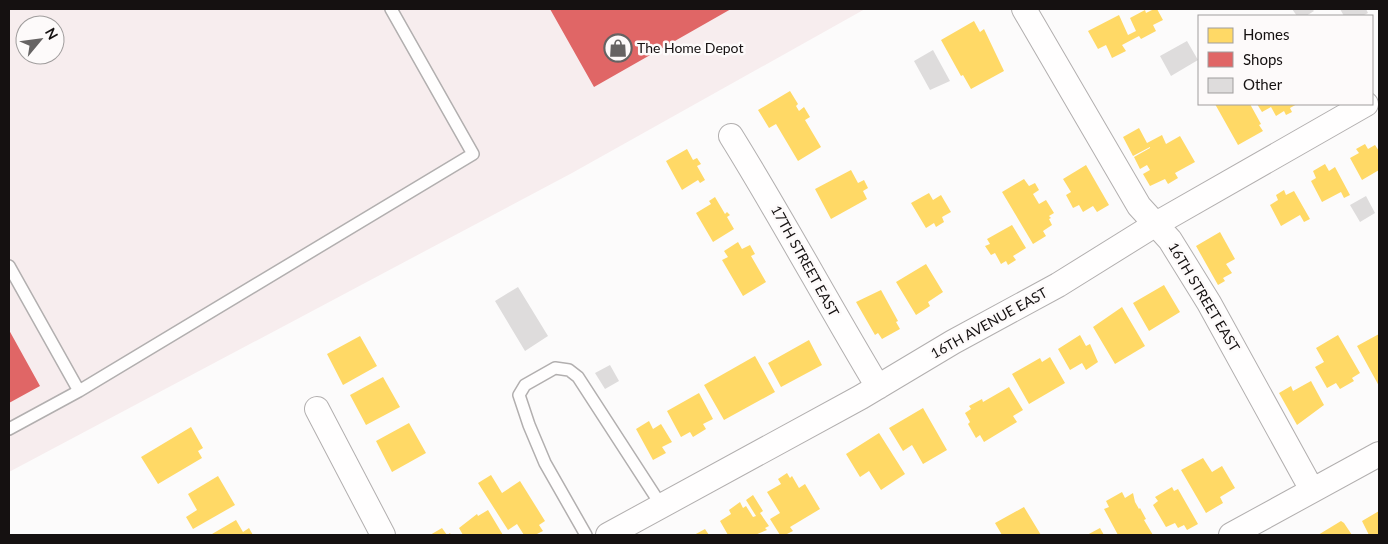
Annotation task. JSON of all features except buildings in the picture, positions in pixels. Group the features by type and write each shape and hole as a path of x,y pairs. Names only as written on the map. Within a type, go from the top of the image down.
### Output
{"street":[{"name":"16TH STREET EAST","path":"1024,9 1139,206 1170,240 1210,302 1312,490"},
{"name":"16TH AVENUE EAST","path":"608,535 878,387 953,342 1058,284 1156,224 1364,105"},
{"name":"17TH STREET EAST","path":"731,136 878,387"},
{"path":"317,409 383,535"},
{"path":"1232,535 1379,454"}],"lane":[{"path":"9,429 79,390 473,154 391,9"},
{"path":"9,266 79,390"},
{"path":"586,535 545,463 529,425 519,394 525,385 555,368 569,370 578,377 661,505"}],"shaded area":[{"path":"9,9 865,9 572,173 9,472"}],"place":[{"name":"The Home Depot","path":"618,48"}]}
